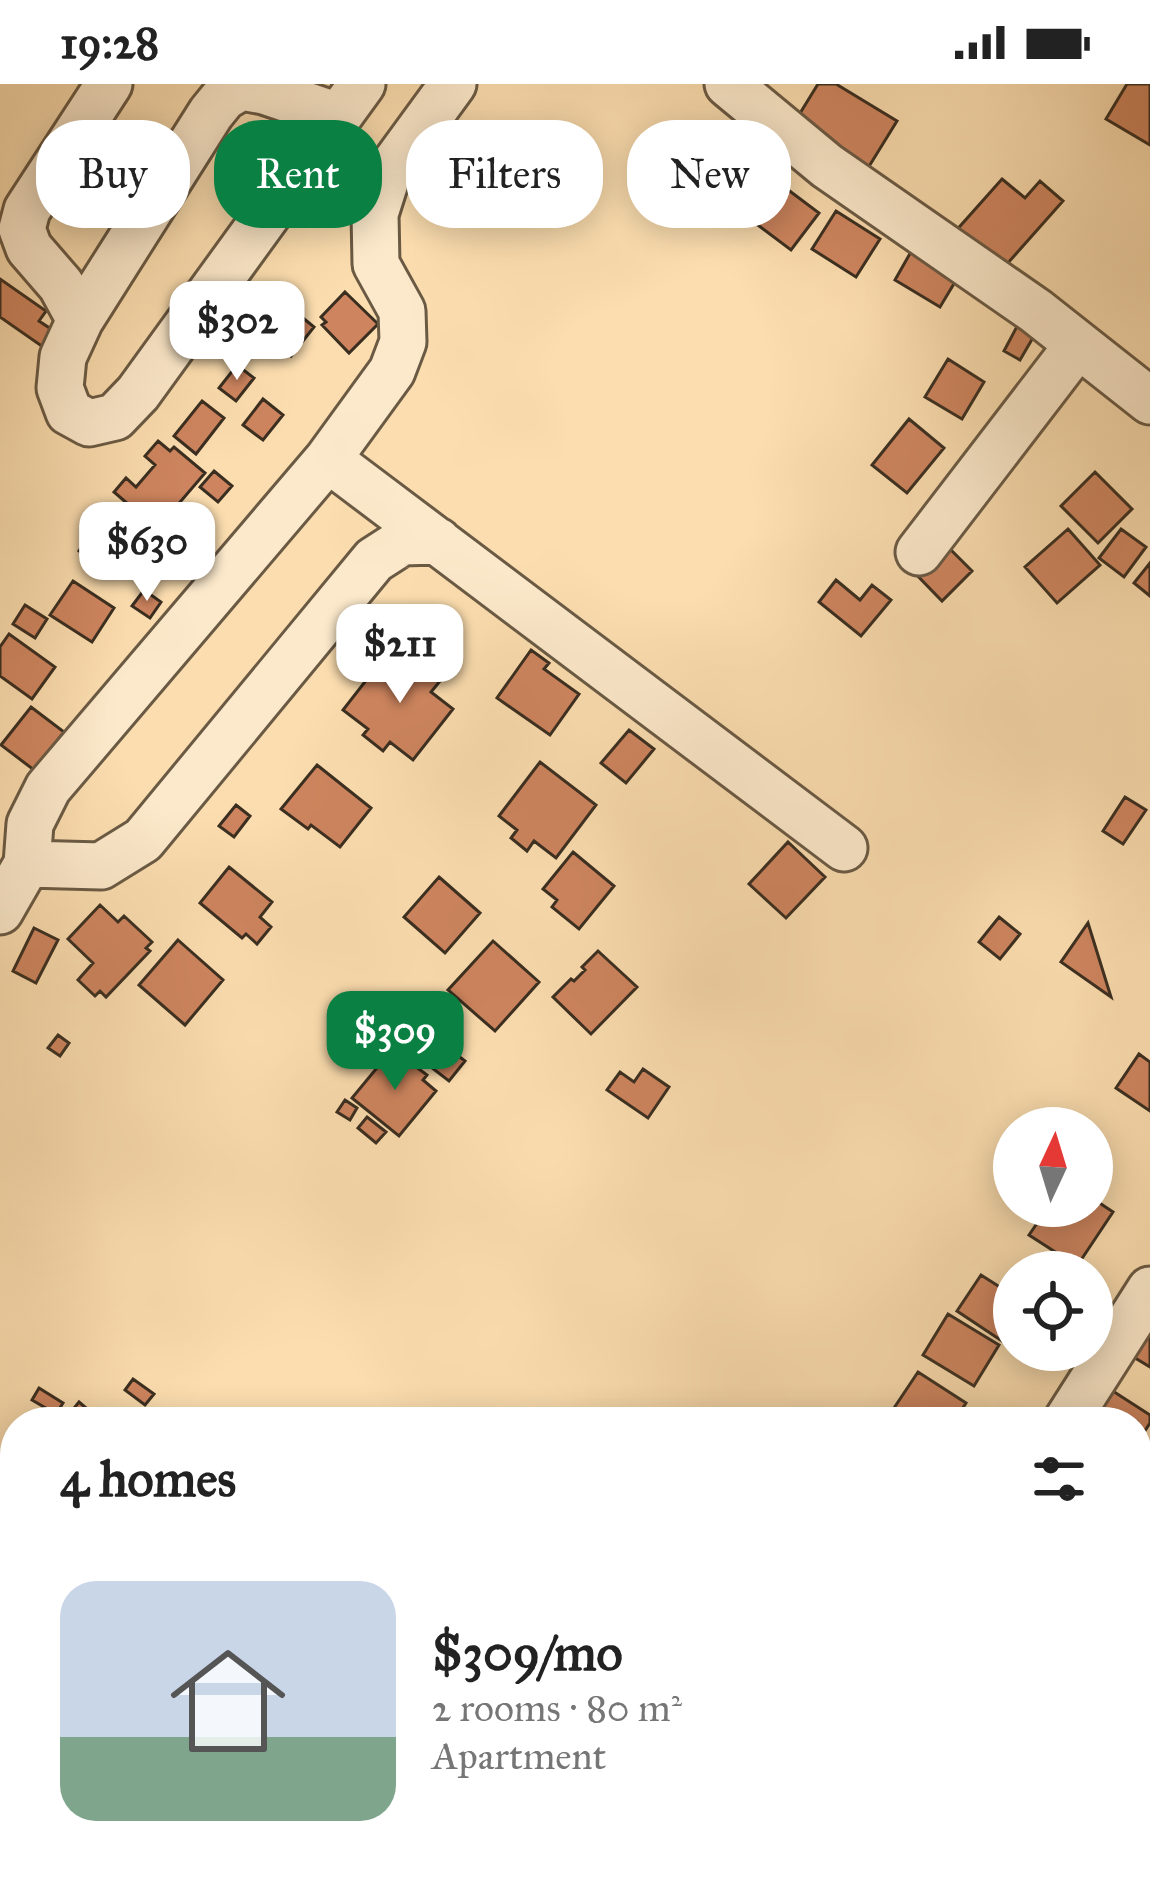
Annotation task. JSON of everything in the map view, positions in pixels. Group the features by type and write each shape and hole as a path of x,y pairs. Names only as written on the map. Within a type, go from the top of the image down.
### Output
{"street":[{"path":"80,320 61,285 29,248 22,229 27,210 109,84"},
{"path":"0,911 27,864 30,824 48,788 328,459 392,371 403,342 402,311 376,263 375,214 388,173 453,84"},
{"path":"728,84 827,166 1036,311 1150,401"},
{"path":"239,86 350,100 138,393 115,417 89,423 69,412 60,388 63,357 80,320 224,98 239,86"},
{"path":"919,552 1077,346"},
{"path":"328,459 844,848"},
{"path":"27,864 101,866 142,840 374,560 402,542 438,541"},
{"path":"1076,1407 1150,1290"}],"building":[{"path":"818,84 836,84 897,121 868,168 794,123"},
{"path":"1127,84 1150,84 1150,145 1106,119"},
{"path":"1002,179 1025,198 1040,181 1063,201 999,273 954,233"},
{"path":"791,192 819,213 791,250 762,228 791,228"},
{"path":"836,211 880,239 856,277 812,249"},
{"path":"912,250 958,277 940,307 895,280"},
{"path":"0,279 46,311 39,321 54,331 43,347 0,317"},
{"path":"345,292 378,324 349,353 322,325 326,322 321,317"},
{"path":"280,299 314,327 291,356 257,328"},
{"path":"1021,319 1038,329 1020,360 1004,351"},
{"path":"948,359 984,382 962,419 925,397"},
{"path":"237,365 254,378 236,401 219,388"},
{"path":"263,399 283,415 263,440 243,425"},
{"path":"202,401 224,418 196,454 174,436"},
{"path":"909,419 944,448 907,493 872,465"},
{"path":"158,441 170,451 174,447 205,473 157,529 114,492 126,478 136,487 155,465 145,456"},
{"path":"214,471 232,486 218,502 200,487"},
{"path":"1095,472 1132,509 1098,543 1061,506"},
{"path":"114,505 145,527 111,574 79,551 96,516 103,521"},
{"path":"1068,529 1100,565 1057,603 1025,567"},
{"path":"1121,529 1146,547 1124,577 1099,558"},
{"path":"939,538 972,571 942,601 909,567"},
{"path":"1150,563 1150,596 1134,583"},
{"path":"836,580 860,600 872,585 891,600 861,636 819,602"},
{"path":"73,581 114,608 92,642 50,615"},
{"path":"144,590 161,602 150,618 132,606"},
{"path":"25,605 47,619 35,638 13,624"},
{"path":"9,634 55,667 32,699 0,676 0,647"},
{"path":"531,650 549,663 544,669 579,694 550,735 497,698"},
{"path":"419,655 445,675 431,692 453,709 413,760 390,742 383,751 363,735 368,729 343,710 385,656 406,672"},
{"path":"31,707 64,732 34,770 1,745"},
{"path":"629,730 654,749 626,783 601,763"},
{"path":"540,762 596,805 556,858 534,841 527,851 511,838 517,830 499,816"},
{"path":"317,765 371,808 340,847 281,809"},
{"path":"1125,797 1146,810 1123,844 1103,831"},
{"path":"236,805 250,816 234,837 219,826"},
{"path":"788,842 825,877 786,918 749,884"},
{"path":"573,852 614,886 579,929 552,907 557,900 543,889"},
{"path":"229,867 272,902 260,917 271,927 257,944 246,934 242,938 200,903"},
{"path":"439,877 480,913 445,953 404,917"},
{"path":"100,905 118,922 124,916 152,942 146,948 150,951 106,997 100,991 95,996 78,980 93,963 68,939"},
{"path":"999,917 1020,934 1000,959 979,942"},
{"path":"1088,923 1111,997 1061,962"},
{"path":"34,928 58,940 36,983 13,971"},
{"path":"178,940 223,980 185,1025 139,985"},
{"path":"493,941 539,982 495,1031 448,990"},
{"path":"598,951 637,987 591,1034 553,997 585,970 582,967"},
{"path":"58,1035 69,1043 60,1056 48,1048"},
{"path":"443,1044 465,1061 449,1081 427,1064"},
{"path":"390,1052 427,1075 423,1080 436,1091 399,1136 352,1098"},
{"path":"1139,1054 1150,1062 1150,1111 1116,1088"},
{"path":"643,1069 669,1087 648,1118 607,1090 620,1072 634,1082"},
{"path":"345,1100 357,1108 350,1120 337,1112"},
{"path":"367,1117 386,1132 376,1143 358,1128"},
{"path":"1035,1227 1103,1227 1087,1251 1054,1251 1029,1235"},
{"path":"981,1275 993,1283 993,1335 957,1311"},
{"path":"948,1314 993,1341 993,1355 974,1386 923,1355"},
{"path":"1150,1325 1150,1367 1127,1353"},
{"path":"918,1372 966,1403 963,1407 895,1407"},
{"path":"133,1379 154,1394 145,1405 125,1390"},
{"path":"1105,1386 1138,1407 1091,1407"},
{"path":"39,1388 63,1403 44,1407 32,1400"}]}
